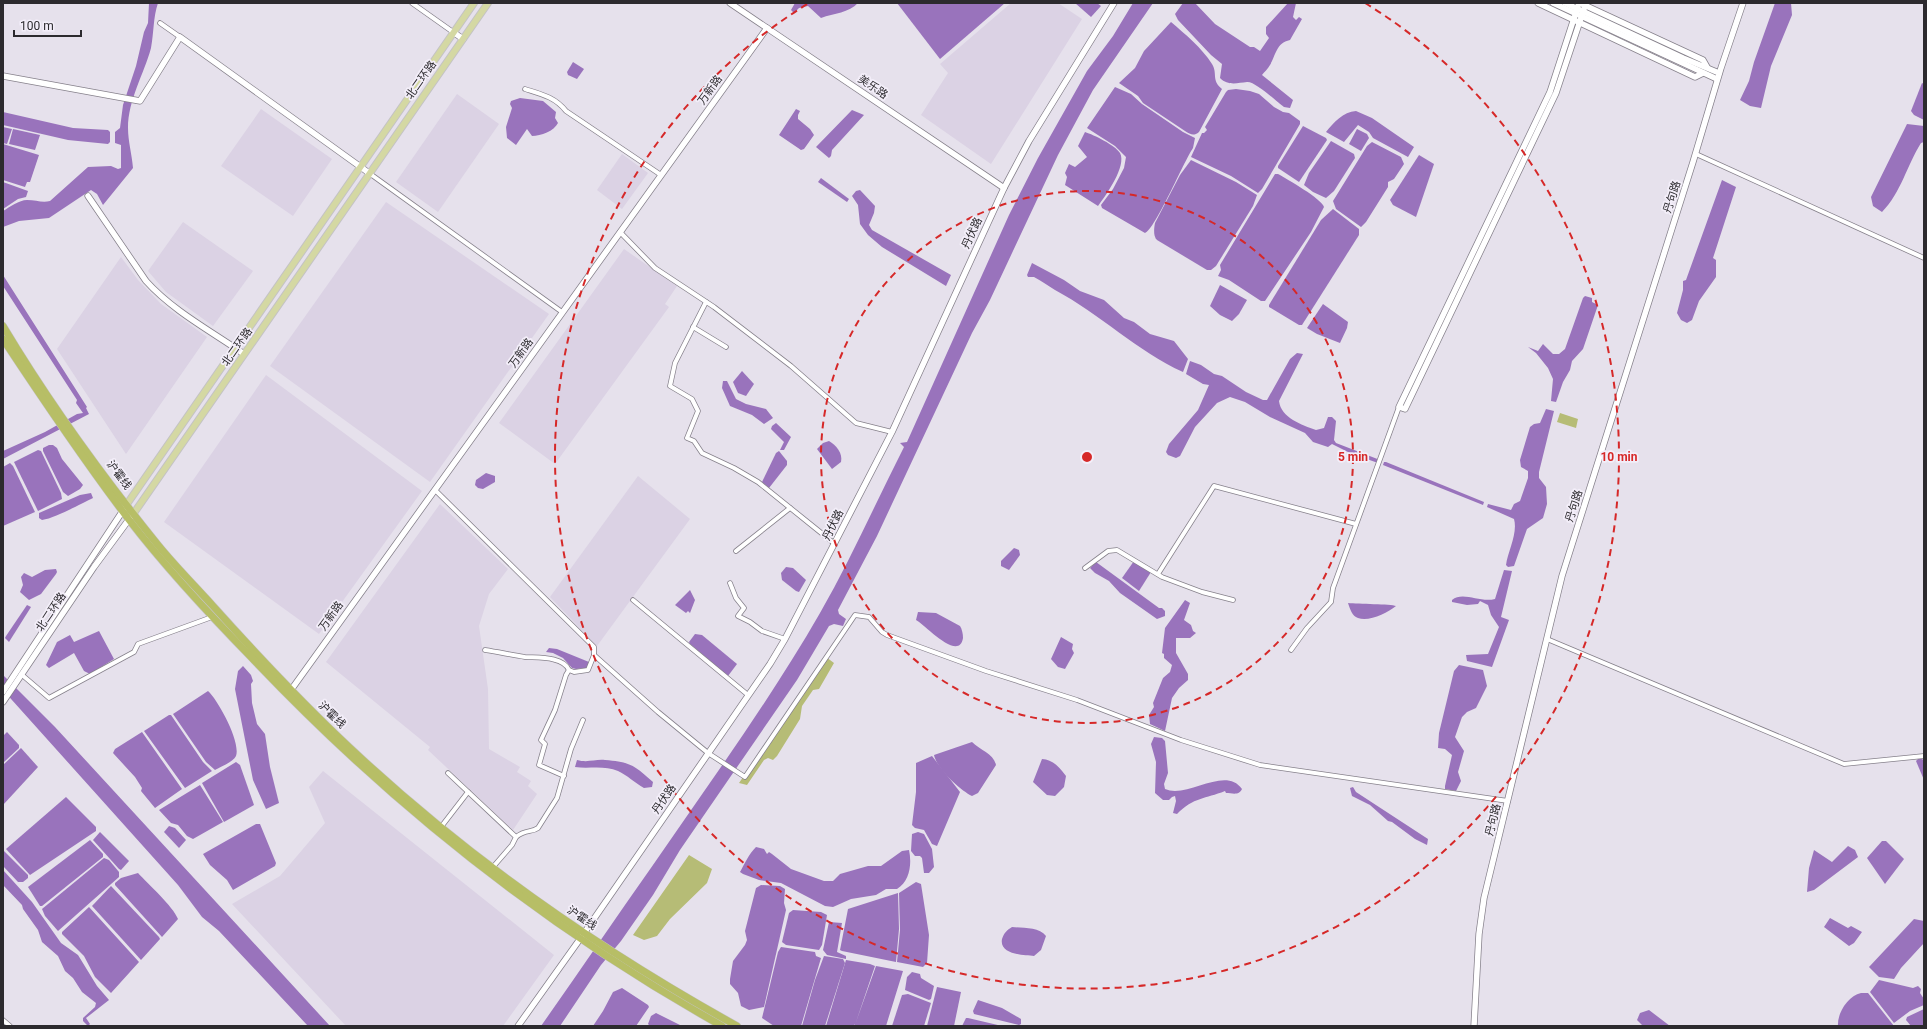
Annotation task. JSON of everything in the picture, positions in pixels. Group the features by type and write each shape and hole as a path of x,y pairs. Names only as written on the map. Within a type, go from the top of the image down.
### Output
{"highway":[{"name":"沪霍线","path":"3,326 61,415 125,507 129,519 212,617 303,713 399,800 490,870 582,936 722,1026"},
{"name":"沪霍线","path":"3,339 66,435 125,507 134,513 159,546 291,690 351,749 490,870"},
{"name":"沪霍线","path":"614,956 737,1026"}],"main road":[{"name":"北二环路","path":"125,507 474,3"},
{"name":"北二环路","path":"134,513 488,3"}],"street":[{"path":"412,3 463,38"},
{"name":"美乐路","path":"730,3 1004,188"},
{"name":"丹伏路","path":"518,1026 711,755 785,639 892,432 1004,188 1029,141 1114,3"},
{"path":"1538,3 1695,77 1703,73"},
{"path":"1553,3 1581,8 1717,80"},
{"path":"1565,3 1581,8 1719,72"},
{"name":"丹句路","path":"1474,1026 1479,934 1484,898 1562,576 1696,154 1719,72 1743,3"},
{"path":"1291,650 1307,628 1331,602 1333,588 1399,407 1405,409 1556,94 1581,8"},
{"path":"160,23 562,312"},
{"name":"万新路","path":"291,690 767,28"},
{"path":"3,76 140,101 180,37"},
{"path":"525,89 551,97 560,103 566,111 661,176"},
{"path":"1696,154 1924,258"},
{"path":"88,196 146,281 157,293 171,305 244,354"},
{"path":"620,232 656,268 706,302 791,366 856,423 892,432"},
{"path":"706,302 675,363 670,386 692,398 698,411 687,438 694,441 702,454 749,475 834,544"},
{"path":"693,327 726,347"},
{"path":"1158,574 1214,486 1356,524"},
{"path":"435,490 594,647 594,655 588,670 574,672 569,670 561,663 542,656 525,657 485,650"},
{"name":"北二环路","path":"3,702 89,564 100,543 125,507"},
{"path":"736,550 790,508"},
{"name":"北二环路","path":"3,692 19,675 94,567 134,513"},
{"path":"1085,568 1113,549 1128,555 1158,574 1202,592 1233,600"},
{"path":"730,583 736,598 744,608 738,616 750,622 762,632 785,639"},
{"path":"633,600 748,695"},
{"path":"594,655 658,712 711,755 745,777 855,615 869,617 887,636 986,671 1065,696 1129,721 1240,760 1260,765 1508,802"},
{"path":"19,675 49,698 120,661 134,652 138,644 212,617"},
{"path":"1547,639 1844,764 1924,756"},
{"path":"564,776 539,765 545,744 541,740 555,710 569,670"},
{"path":"490,870 512,845 516,837 526,831 538,828 557,798 571,749 583,720"},
{"path":"448,773 516,837"},
{"path":"441,827 468,792"},
{"path":"3,1020 10,1026"}],"shaded area":[{"path":"149,3 158,3 155,14 151,48 133,97 129,118 128,133 133,168 103,205 97,194 91,190 49,218 19,221 3,227 3,211 24,200 44,202 50,201 88,167 111,166 118,169 121,168 121,145 115,143 115,132 120,128 123,105 136,66 144,32 148,23"},
{"path":"795,3 858,3 846,11 821,18 808,6 799,8 794,13 791,10"},
{"path":"897,3 1005,3 940,59"},
{"path":"1011,3 1058,3 1082,19 991,164 921,115 948,73 940,64"},
{"path":"1075,3 1097,3 1101,6 1091,17"},
{"path":"1133,3 1153,3 1093,90 1058,155 990,300 972,333 877,536 838,610 839,614 846,619 843,626 834,624 829,626 797,680 680,850 653,895 621,941 601,965 560,1026 541,1026 739,740 781,677 820,613 853,551 904,447 900,443 907,442 1009,215 1038,158 1087,71 1113,36"},
{"path":"1183,3 1195,3 1215,24 1250,47 1254,47 1260,51 1269,38 1266,34 1266,27 1288,3 1296,3 1293,17 1296,20 1299,17 1302,19 1290,40 1279,47 1269,66 1262,75 1293,100 1290,108 1284,107 1260,88 1251,83 1229,83 1223,81 1220,78 1222,64 1211,55 1178,20 1175,14"},
{"path":"1775,3 1791,3 1792,15 1771,66 1761,108 1750,106 1740,100 1749,81 1754,62"},
{"path":"1171,22 1208,58 1214,68 1217,83 1222,89 1199,132 1196,134 1187,132 1143,103 1138,96 1119,83 1135,68 1144,51"},
{"path":"573,62 584,69 577,79 568,75 567,72"},
{"path":"1922,83 1924,84 1924,120 1914,115 1911,111"},
{"path":"1115,87 1131,94 1142,104 1183,132 1195,138 1193,148 1162,208 1150,229 1145,233 1102,208 1101,205 1113,189 1124,168 1126,157 1115,146 1087,128"},
{"path":"1236,89 1259,94 1274,107 1283,112 1289,113 1300,121 1300,124 1262,189 1258,193 1231,176 1191,157 1202,133 1207,130 1205,127 1226,92 1228,90"},
{"path":"457,94 499,124 438,212 396,182"},
{"path":"520,98 543,101 556,112 555,118 558,123 550,131 539,135 532,136 527,129 516,145 507,138 506,127 512,108 510,104 511,101"},
{"path":"261,109 332,159 293,216 221,166"},
{"path":"796,109 800,111 798,119 810,129 814,135 804,149 801,150 779,135"},
{"path":"852,110 864,115 832,150 829,158 816,147"},
{"path":"1356,111 1372,118 1414,147 1408,157 1373,138 1369,132 1358,125 1344,142 1326,132 1343,115"},
{"path":"3,112 73,128 108,130 110,132 110,142 108,144 68,140 3,125"},
{"path":"1907,124 1924,126 1924,142 1921,143 1916,152 1899,188 1882,212 1873,206 1871,197"},
{"path":"1303,126 1326,138 1327,140 1299,182 1278,168 1278,166"},
{"path":"3,127 12,129 7,144 3,143"},
{"path":"13,129 40,135 35,150 9,144"},
{"path":"1357,129 1367,134 1369,138 1361,151 1349,144"},
{"path":"1085,132 1114,147 1120,153 1121,165 1118,173 1098,206 1065,185 1067,177 1065,173 1069,164 1075,167 1087,157 1078,146"},
{"path":"1331,141 1354,154 1355,158 1334,191 1326,198 1313,192 1304,185 1309,173"},
{"path":"1372,142 1401,157 1404,164 1394,179 1388,182 1388,187 1366,222 1361,227 1336,209 1333,201 1367,146"},
{"path":"3,144 39,155 30,182 27,182 25,187 3,180"},
{"path":"622,154 648,173 622,209 597,190"},
{"path":"1419,155 1434,164 1416,217 1393,205 1390,200"},
{"path":"1191,160 1236,182 1257,195 1253,206 1216,266 1211,270 1207,270 1157,240 1154,234 1155,223 1180,175"},
{"path":"1275,174 1278,174 1304,189 1322,203 1324,207 1311,232 1265,301 1261,301 1229,280 1218,276 1221,270 1220,265"},
{"path":"821,178 849,199 847,202 818,182"},
{"path":"1722,180 1736,187 1713,258 1716,260 1716,277 1699,301 1692,320 1687,323 1681,320 1677,313 1683,290 1683,281 1686,280"},
{"path":"3,182 28,191 26,197 18,199 3,209"},
{"path":"860,190 875,206 869,225 872,230 951,275 946,286 882,247 868,235 860,224 858,205 852,196 856,191"},
{"path":"386,202 549,314 430,482 270,366"},
{"path":"1333,209 1359,229 1359,235 1302,325 1299,325 1269,307 1269,305 1321,220"},
{"path":"183,222 253,271 213,326 166,292 148,271"},
{"path":"624,249 677,286 665,304 669,307 555,464 499,423"},
{"path":"121,257 138,280 161,304 207,337 126,454 57,349"},
{"path":"1032,263 1064,280 1080,291 1104,300 1124,318 1134,322 1150,334 1174,341 1188,359 1183,372 1150,354 1088,310 1040,280 1034,277 1028,277 1027,275"},
{"path":"3,275 87,407 86,408 89,414 3,459 3,451 45,432 77,414 83,413 76,403 77,400 3,286"},
{"path":"1220,285 1247,300 1239,314 1232,321 1220,315 1210,306"},
{"path":"1585,296 1592,298 1592,302 1598,305 1583,349 1572,361 1570,370 1563,382 1556,402 1551,401 1553,379 1548,368 1536,353 1528,347 1538,351 1543,344 1553,354 1559,354 1565,349"},
{"path":"1323,304 1348,322 1347,328 1340,343 1317,334 1307,328"},
{"path":"1297,353 1303,354 1279,401 1284,412 1293,420 1316,430 1324,428 1328,417 1332,417 1336,421 1334,440 1336,443 1380,460 1378,463 1350,453 1332,444 1328,447 1313,442 1305,433 1270,417 1245,402 1230,397 1217,403 1195,427 1180,456 1176,458 1168,455 1166,452 1169,444 1198,410 1209,385 1203,384 1186,374 1190,361 1201,365 1214,374 1222,376 1246,392 1263,400 1267,400 1290,359"},
{"path":"742,371 754,384 746,396 738,393 733,382"},
{"path":"266,375 422,491 319,634 164,522"},
{"path":"723,381 727,381 736,399 746,404 766,409 773,418 764,424 752,415 730,406 722,388"},
{"path":"1546,409 1554,411 1539,472 1539,478 1546,487 1547,504 1543,518 1527,529 1514,566 1508,567 1506,565 1515,530 1514,519 1487,507 1488,504 1511,510 1514,504 1520,501 1528,478 1528,471 1521,467 1520,460 1530,427 1534,424 1540,423"},
{"path":"776,423 791,437 784,450 780,450 784,442 771,429"},
{"path":"829,441 841,455 841,462 832,469 817,449 823,443"},
{"path":"53,445 57,448 62,459 83,485 80,489 68,496 63,492 43,451 43,448"},
{"path":"38,450 41,451 61,493 62,499 38,511 14,462"},
{"path":"779,451 787,461 787,465 769,488 762,482 776,453"},
{"path":"1384,462 1484,502 1483,505 1383,465"},
{"path":"10,463 13,466 35,512 3,526 3,467"},
{"path":"486,473 495,476 495,482 483,489 478,488 475,485 476,480"},
{"path":"638,476 690,519 597,646 550,597"},
{"path":"91,493 93,498 54,517 42,520 39,518 39,513 80,495"},
{"path":"440,504 508,569 489,594 479,626 488,689 489,749 520,767 517,772 531,781 528,786 537,794 513,830 428,750 430,747 326,662"},
{"path":"1014,548 1019,550 1020,555 1009,570 1001,566 1001,561"},
{"path":"1134,561 1151,572 1139,591 1122,578"},
{"path":"1096,562 1159,608 1162,608 1165,611 1165,616 1157,619 1120,593 1109,581 1095,573 1090,568"},
{"path":"786,567 793,568 806,580 799,592 782,580 781,573"},
{"path":"56,569 56,574 41,594 29,600 20,592 23,585 21,577 24,573 32,577 45,570"},
{"path":"1504,570 1512,571 1501,617 1509,620 1492,667 1467,661 1466,655 1488,654 1499,627 1491,615 1488,605 1480,601 1478,604 1467,605 1452,602 1452,600 1461,597 1484,600 1495,599"},
{"path":"690,590 695,600 690,613 688,611 686,613 675,605"},
{"path":"1185,600 1190,603 1184,620 1191,625 1193,631 1196,633 1190,638 1176,638 1176,653 1188,674 1188,680 1179,688 1172,698 1165,731 1150,724 1149,715 1154,707 1153,703 1163,678 1170,672 1172,665 1164,658 1164,654 1162,653 1165,628"},
{"path":"1348,603 1396,606 1378,616 1362,619 1354,616"},
{"path":"27,605 31,607 9,642 5,638"},
{"path":"918,612 936,613 960,626 963,638 960,645 955,646 948,644 933,634 916,620"},
{"path":"99,631 114,659 90,674 84,671 74,653 49,668 46,665 57,642 70,635 74,642"},
{"path":"695,634 702,635 737,664 728,676 690,644 689,642"},
{"path":"1061,637 1073,644 1072,649 1074,653 1065,669 1058,667 1051,659"},
{"path":"549,648 557,649 589,662 587,668 572,668 563,658 553,653 546,652"},
{"path":"1459,665 1483,670 1487,686 1476,708 1467,712 1462,717 1455,737 1464,751 1458,772 1461,781 1456,791 1445,789 1452,755 1445,749 1438,748 1439,733 1454,671"},
{"path":"243,666 251,675 253,681 251,684 252,703 257,724 265,734 270,767 279,803 266,809 253,780 235,689 238,671"},
{"path":"3,675 55,727 330,1026 308,1026 219,931 202,917 178,885 3,690"},
{"path":"208,691 223,712 228,722 237,750 234,758 215,770 206,762 173,714"},
{"path":"171,715 203,762 212,771 185,788 144,731"},
{"path":"7,732 19,745 19,748 3,763 3,736"},
{"path":"142,732 182,789 155,808 141,791 142,788 135,777 113,753 115,749"},
{"path":"1154,737 1162,738 1165,741 1168,773 1164,784 1165,789 1174,791 1184,790 1216,781 1226,780 1235,783 1242,789 1241,791 1235,794 1226,793 1225,791 1200,799 1189,804 1177,814 1173,813 1176,801 1175,796 1169,800 1163,800 1155,793 1156,762 1151,744"},
{"path":"972,742 990,755 995,761 996,765 978,793 972,796 961,789 944,773 934,755"},
{"path":"21,748 38,767 3,805 3,765"},
{"path":"932,756 960,792 937,846 932,844 924,830 915,828 912,825 916,792 916,763"},
{"path":"1919,758 1924,760 1924,780 1916,761"},
{"path":"1042,759 1053,762 1066,776 1064,787 1055,796 1047,795 1033,782"},
{"path":"577,760 605,760 626,763 636,768 653,782 652,787 644,788 613,769 575,767"},
{"path":"236,762 240,765 254,805 224,822 202,783"},
{"path":"323,771 554,955 503,1026 346,1026 232,904 280,876 325,823 309,787"},
{"path":"200,785 223,822 193,839 187,836 178,825 171,823 159,810"},
{"path":"1353,787 1356,792 1428,839 1427,845 1415,839 1392,822 1388,821 1370,805 1352,796 1350,788"},
{"path":"66,797 96,827 96,831 30,875 6,849"},
{"path":"256,824 260,824 276,863 275,866 233,890 227,880 210,865 203,854"},
{"path":"169,826 175,828 186,840 179,848 164,832"},
{"path":"100,832 129,861 121,870 93,840"},
{"path":"918,832 924,834 932,849 934,867 929,873 924,873 922,858 920,856 915,856 911,851 912,834"},
{"path":"90,840 103,854 103,857 42,906 40,906 28,887"},
{"path":"1882,841 1886,841 1904,859 1885,884 1867,858"},
{"path":"1848,846 1855,850 1858,857 1814,890 1807,892 1809,868 1814,850 1832,862"},
{"path":"756,847 764,849 767,854 769,852 791,869 824,881 833,881 840,874 868,866 881,866 902,851 909,850 910,866 905,882 897,889 886,889 876,895 851,899 833,907 825,906 781,883 759,880 740,872"},
{"path":"3,850 28,875 28,878 23,882 18,882 3,866"},
{"path":"104,858 109,860 119,872 119,877 58,931 45,916 42,909"},
{"path":"3,870 32,902 61,943 78,955 97,986 109,1000 86,1018 90,1024 88,1026 83,1021 83,1018 95,1007 96,1003 82,992 73,978 65,971 58,956 42,942 38,930 23,909 22,905 3,885"},
{"path":"138,873 166,902 178,919 162,937 115,885 115,883 121,878"},
{"path":"916,882 921,884 929,935 927,963 923,967 897,962 900,930 899,893"},
{"path":"761,885 780,886 785,889 784,903 786,910 764,1007 749,1010 741,1006 738,993 730,984 730,979 733,961 747,940 745,931 756,888"},
{"path":"111,886 160,939 141,960 92,906"},
{"path":"898,893 899,929 896,962 840,950 848,909"},
{"path":"89,907 139,962 111,993 95,977 84,956 62,934 62,932"},
{"path":"793,910 821,912 827,915 822,945 819,950 786,945 782,942 789,913"},
{"path":"1830,918 1848,928 1851,926 1862,932 1854,943 1849,946 1824,927"},
{"path":"1914,919 1924,921 1924,943 1901,968 1894,979 1879,977 1869,967"},
{"path":"829,922 842,923 837,952 846,956 846,959 827,955 823,950"},
{"path":"1012,927 1030,928 1043,933 1046,936 1041,950 1034,956 1013,953 1004,948 1002,939 1006,932"},
{"path":"781,947 815,952 816,956 821,958 801,1026 774,1026 762,1018 778,952"},
{"path":"824,956 843,959 845,963 825,1026 802,1026 815,980"},
{"path":"846,960 875,966 856,1022 876,966 903,971 886,1026 855,1026 855,1024 854,1026 826,1026"},
{"path":"912,972 920,974 921,978 934,986 931,999 929,1000 905,990 907,977"},
{"path":"1879,980 1913,988 1918,986 1921,989 1920,993 1924,999 1924,1005 1910,1011 1894,1023 1870,992"},
{"path":"937,987 961,992 954,1026 927,1026"},
{"path":"622,988 649,1007 636,1026 593,1026 613,992"},
{"path":"1861,993 1868,993 1894,1026 1838,1026 1839,1016 1844,1006 1848,1001"},
{"path":"908,994 931,1003 924,1026 892,1026 902,995"},
{"path":"978,1000 1002,1008 1021,1019 1021,1024 1019,1025 974,1014 973,1011"},
{"path":"1924,1009 1924,1026 1911,1026 1906,1020 1907,1017"},
{"path":"1649,1010 1670,1026 1643,1026 1637,1020 1640,1013"},
{"path":"656,1013 682,1026 650,1026 648,1024 651,1016"},
{"path":"966,1018 968,1018 1002,1026 962,1026"}],"green space":[{"path":"1560,413 1578,419 1576,428 1557,422"},
{"path":"826,657 834,663 819,689 813,690 802,706 800,719 777,756 773,760 768,758 764,760 747,785 739,783"},
{"path":"689,855 712,869 707,883 670,919 657,936 644,940 633,935"}]}
